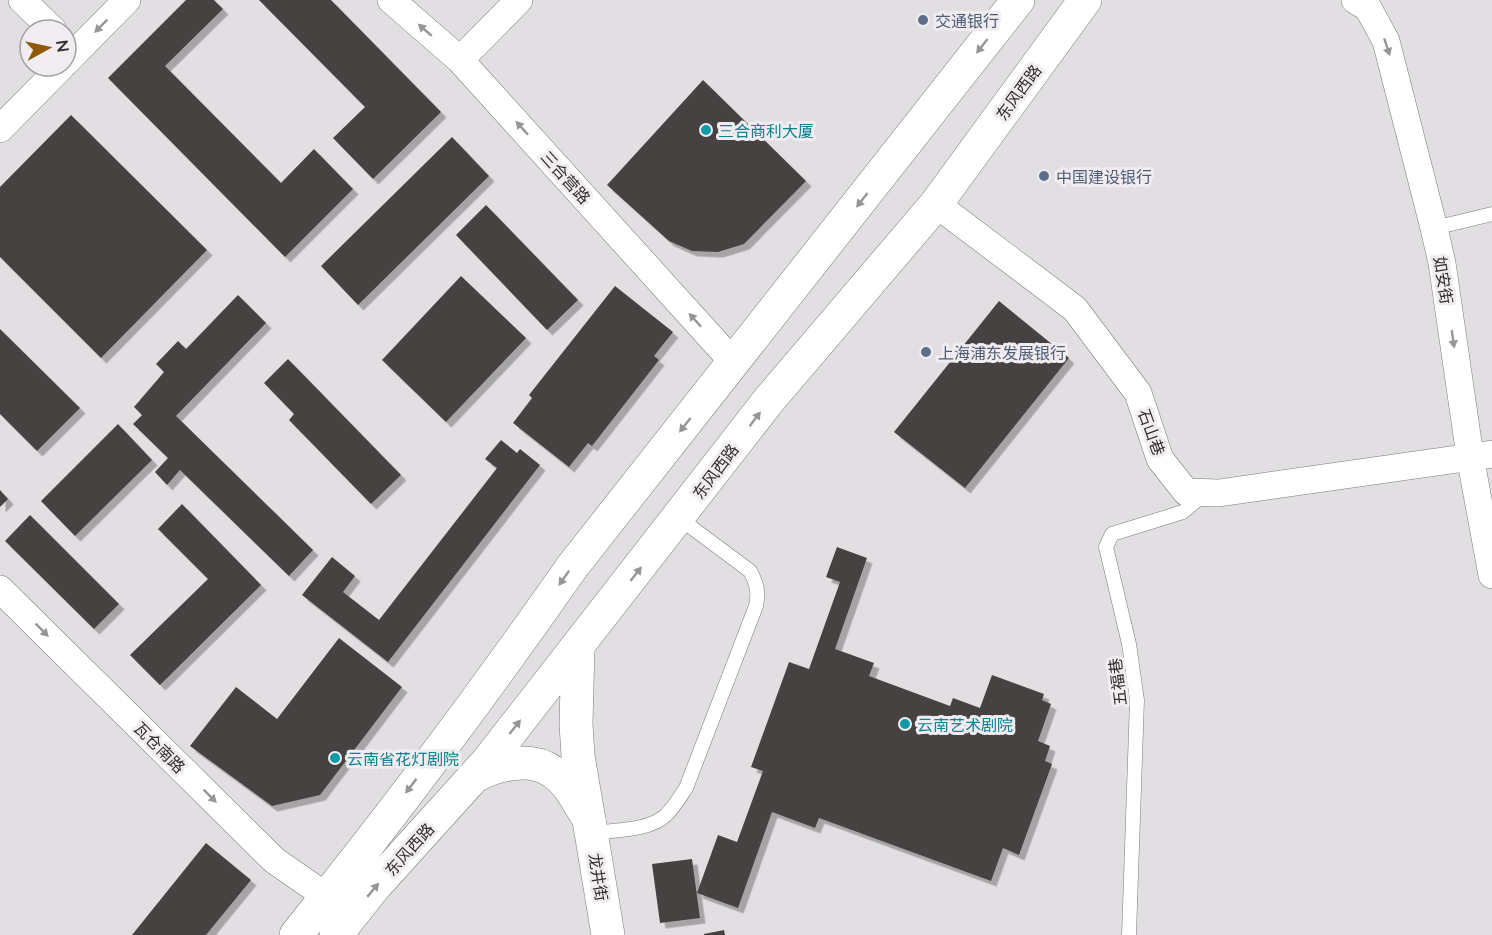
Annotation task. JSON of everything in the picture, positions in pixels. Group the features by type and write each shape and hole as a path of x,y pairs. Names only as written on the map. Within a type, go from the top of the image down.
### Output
{"main road":[{"name":"东风西路","path":"296,935 526,632 572,567 1018,0"},
{"name":"东风西路","path":"336,935 374,887 475,776 680,518 770,400 936,204 1085,0"},
{"name":"龙井街","path":"578,648 576,724 578,756 608,935"},
{"path":"475,776 489,769 517,764 536,765 553,771 568,785 591,826"}],"street":[{"path":"22,0 41,18"},
{"path":"78,46 127,0"},
{"name":"三合营路","path":"391,0 460,60 734,363"},
{"path":"460,60 519,0"},
{"name":"如安街","path":"1355,0 1368,8 1386,41 1434,228 1481,454 1492,575"},
{"path":"0,129 47,78"},
{"name":"石山巷","path":"936,204 1075,309 1138,393 1160,459 1186,492 1219,493 1481,454"},
{"name":"瓦仓南路","path":"0,589 274,860 327,897"}],"lane":[{"path":"1434,228 1492,214"},
{"name":"五福巷","path":"1129,935 1137,700 1129,644 1106,547 1112,534 1183,512 1206,493"},
{"path":"591,826 655,822 664,817 672,808 686,788 756,606 758,594 756,582 750,571 680,518"}],"building":[{"path":"186,0 214,0 223,9 165,66 281,183 314,149 353,189 285,257 108,78"},
{"path":"259,0 331,0 441,112 373,179 333,138 365,107"},
{"name":"三合商利大厦","path":"703,80 806,181 744,244 718,252 692,251 669,241 607,185"},
{"path":"71,115 207,250 101,358 0,257 0,187"},
{"path":"452,137 489,176 358,305 321,266"},
{"path":"486,205 578,300 547,330 456,235"},
{"path":"461,276 526,338 446,422 382,360"},
{"path":"615,286 673,332 654,356 659,360 592,446 588,443 569,467 513,423 532,398 529,395"},
{"path":"238,295 266,323 176,416 313,550 289,576 180,470 167,485 155,472 168,458 133,424 142,415 134,407 164,372 156,364 178,341 186,349"},
{"path":"999,301 1069,358 965,488 894,432"},
{"path":"0,329 80,408 37,451 0,414"},
{"path":"288,359 401,475 371,504 289,420 294,414 264,383"},
{"path":"118,424 152,460 75,536 41,501"},
{"path":"501,440 517,453 520,449 540,465 388,662 302,595 332,557 355,576 343,592 379,620 497,468 485,459"},
{"path":"0,490 8,499 0,507"},
{"path":"182,504 261,585 160,685 130,655 208,579 158,529"},
{"path":"30,515 119,604 94,629 5,541"},
{"name":"云南艺术剧院","path":"837,547 867,558 835,649 874,663 869,676 950,706 953,698 980,708 992,675 1044,694 1042,700 1051,704 1038,741 1050,746 1045,761 1052,764 1019,855 1003,848 991,881 819,818 815,828 772,812 738,908 697,893 718,835 737,842 763,771 751,767 789,662 809,669 840,582 826,577"},
{"path":"339,638 402,687 320,795 272,806 190,746 236,687 277,719"},
{"path":"206,843 251,880 206,935 132,935"},
{"path":"692,859 700,918 660,923 652,864"},
{"path":"724,930 725,935 704,935 704,934"}],"place":[{"name":"交通银行","path":"923,20"},
{"name":"三合商利大厦","path":"706,130"},
{"name":"中国建设银行","path":"1044,176"},
{"name":"上海浦东发展银行","path":"926,352"},
{"name":"云南艺术剧院","path":"905,724"},
{"name":"云南省花灯剧院","path":"335,758"}]}
